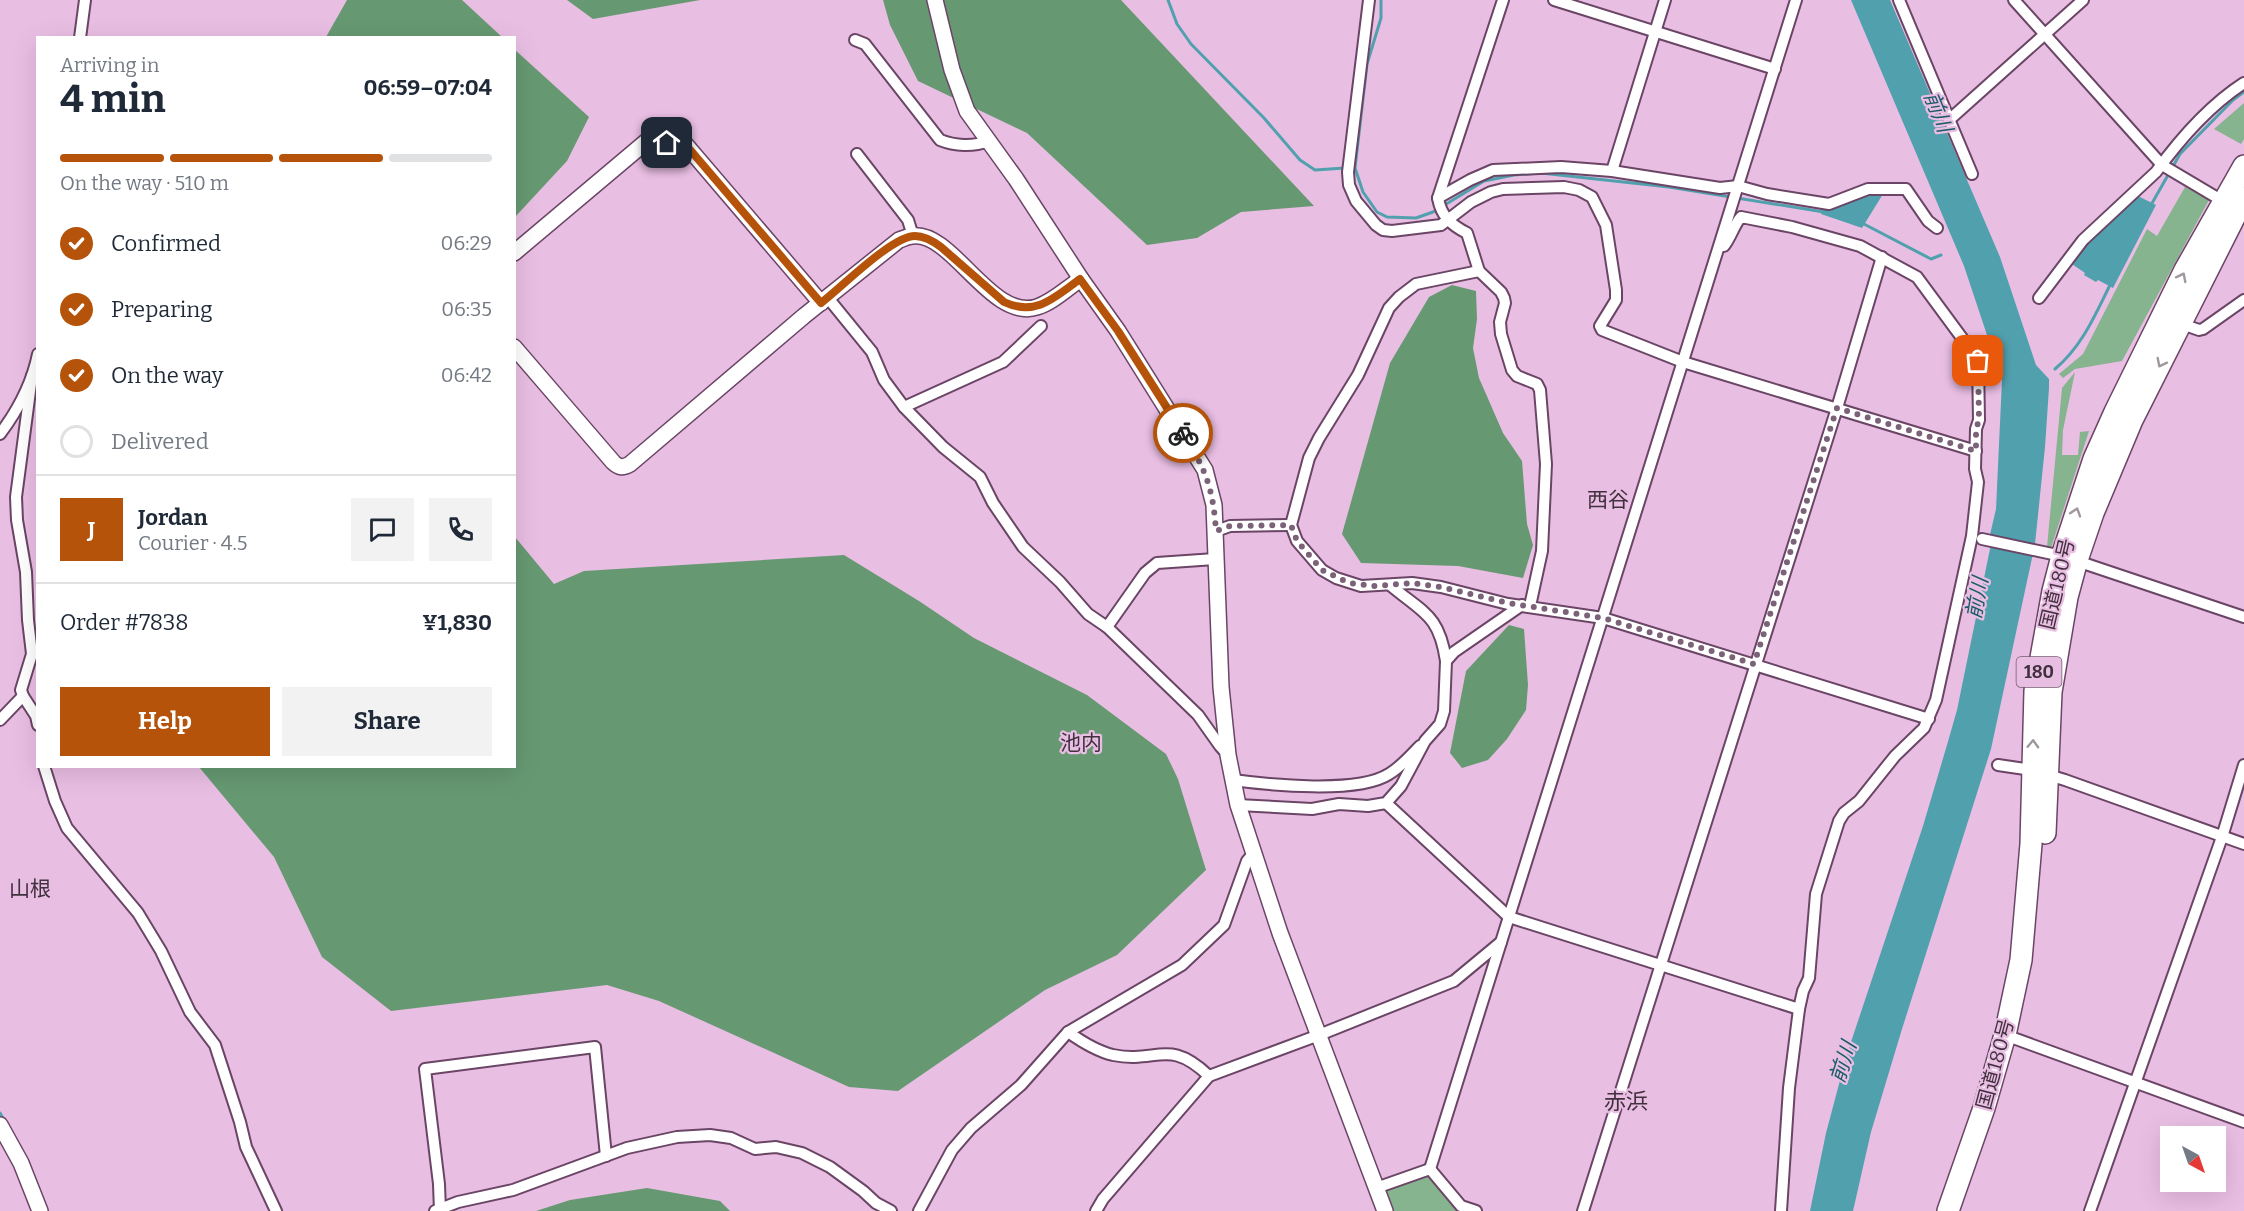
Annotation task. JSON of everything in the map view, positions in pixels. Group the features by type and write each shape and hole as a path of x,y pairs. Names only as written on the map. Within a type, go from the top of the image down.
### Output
{"highway":[{"name":"国道180号","path":"1963,1211 2011,1038 2034,965 2045,849 2040,773 2067,597 2070,558 2132,420 2172,319 2235,203 2244,166"},
{"name":"国道180号","path":"1948,1211 2011,1038"}],"street":[{"path":"80,36 85,0"},
{"path":"935,0 960,97 967,111 1016,179 1080,279 1118,331 1205,470 1213,496 1221,687 1228,755 1238,805 1253,854 1385,1211"},
{"path":"1369,0 1348,169 1349,185 1356,201 1383,230 1441,225 1442,208 1503,0"},
{"path":"1554,0 1775,69"},
{"path":"1612,171 1665,0"},
{"path":"1430,1169 1796,0"},
{"path":"1899,0 1972,174"},
{"path":"2014,0 2167,169 2235,203"},
{"path":"1949,120 2083,0"},
{"path":"855,40 865,44 940,140 953,145 981,144 988,141"},
{"path":"2039,298 2083,240 2157,172 2167,169 2220,101 2244,82"},
{"path":"516,251 647,141 686,145 872,352 885,380 904,407 943,447 980,477 993,503 1023,547 1060,582 1088,614 1107,627 1198,715 1228,755"},
{"path":"857,154 908,220 913,236"},
{"path":"1442,208 1470,180 1494,170 1561,167 1612,171 1720,188 1736,194 1767,194 1829,204 1868,189 1906,189 1928,221 1937,228"},
{"path":"1442,208 1471,202 1503,189 1564,187 1579,190 1592,197 1606,225 1616,300 1600,326 1602,330 1683,362 1976,451"},
{"path":"1442,208 1452,225 1467,233 1479,271 1502,292 1505,303 1500,322 1501,334 1512,370 1517,376 1537,384 1540,390 1545,474 1542,551 1526,605 1454,652 1446,661"},
{"path":"1720,246 1724,246 1732,235 1741,217 1792,227 1860,246 1921,281 1978,361 1979,420 1976,429 1975,469 1978,482 1972,536 1948,649 1929,719 1924,728 1895,756 1859,801 1844,813 1839,821 1816,894 1809,978 1803,991 1799,1010 1789,1088 1781,1211"},
{"path":"516,349 613,462 618,467 624,467 889,247 913,236 930,239 1004,302 1016,308 1029,309 1038,306 1080,279"},
{"path":"1583,1211 1754,664 1837,408 1882,257"},
{"path":"1479,271 1416,284 1389,308 1358,375 1309,458 1291,525 1297,541 1310,558 1329,574 1361,586 1412,583 1441,587 1508,603 1603,618 1929,719"},
{"path":"2172,319 2199,330 2203,329 2244,300"},
{"path":"904,407 1003,362 1041,326"},
{"path":"0,434 21,402 36,361"},
{"path":"32,376 16,497 17,520 26,572 32,654 21,690 36,719"},
{"path":"1216,531 1230,526 1291,525"},
{"path":"1983,540 2070,558 2244,617"},
{"path":"1107,627 1145,573 1157,563 1215,559"},
{"path":"1233,780 1307,787 1376,780 1390,774 1440,724 1444,711 1446,661 1442,639 1428,615 1390,585"},
{"path":"0,720 23,696"},
{"path":"1238,805 1312,809 1339,804 1368,806 1386,803 1401,786 1425,741"},
{"path":"1998,765 2065,780 2244,844"},
{"path":"2090,1211 2222,837 2244,765"},
{"path":"45,768 55,801 67,828 138,913 161,951 190,1012 215,1045 246,1147 276,1211"},
{"path":"1386,803 1509,917 1799,1010"},
{"path":"919,1211 952,1150 971,1128 1021,1085 1068,1032 1182,965 1217,934 1224,925 1247,861 1253,854"},
{"path":"1100,1208 1209,1076 1454,981 1502,942"},
{"path":"1068,1032 1084,1043 1114,1055 1137,1057 1170,1053 1182,1056 1197,1064 1209,1076"},
{"path":"2011,1038 2244,1122"},
{"path":"606,1156 595,1047 424,1069 439,1184 438,1210 513,1190 606,1156 627,1148 677,1137 722,1136 755,1149 769,1147 784,1149 816,1159 863,1191 876,1203 891,1211"},
{"path":"0,1125 21,1163 40,1211"},
{"path":"1376,1188 1430,1169"},
{"path":"1430,1169 1461,1206 1476,1211"}],"shaded area":[{"path":"347,0 462,0 501,36 327,36"},
{"path":"567,0 700,0 593,19"},
{"path":"883,0 1121,0 1314,206 1241,212 1197,238 1147,245 1027,133 918,81 890,25"},
{"path":"1851,0 1890,0 2000,257 2036,365 2049,379 2049,388 2035,544 1991,749 1871,1132 1853,1211 1810,1211 1826,1133 1847,1054 1923,826 1957,710 1996,509 2002,380 1964,266"},
{"path":"516,51 589,117 567,161 516,216"},
{"path":"2244,103 2244,139 2241,144 2214,129"},
{"path":"2185,187 2209,200 2122,361 2075,369 2063,378 2059,374 2083,354 2147,229 2157,236"},
{"path":"1883,194 1862,228 1821,214 1824,208 1835,208 1865,195"},
{"path":"2138,196 2156,205 2113,288 2098,280 2096,282 2072,264 2087,243"},
{"path":"1452,285 1476,291 1477,319 1473,348 1479,378 1503,433 1522,461 1527,524 1533,545 1523,578 1458,566 1361,563 1342,534 1390,363 1429,297"},
{"path":"2075,372 2063,430 2062,455 2078,455 2080,432 2089,431 2050,551 2047,547 2062,388"},
{"path":"516,538 554,584 584,571 844,555 974,638 1087,695 1166,754 1178,779 1206,870 1117,955 1045,990 898,1091 849,1087 659,1001 607,985 391,1011 322,957 274,857 200,768 516,768"},
{"path":"1509,625 1524,629 1528,685 1526,710 1507,739 1488,760 1462,768 1450,753 1466,671"},
{"path":"1429,1174 1459,1211 1393,1211 1384,1189"},
{"path":"647,1188 720,1201 730,1211 536,1211 570,1200"}],"waterway":[{"path":"1168,0 1177,24 1191,44 1264,118 1300,160 1315,170 1345,168"},
{"path":"1381,0 1381,18 1367,64 1355,168 1363,192 1377,212 1387,217 1416,218 1433,212 1484,181 1541,173 1669,187 1824,212"},
{"path":"2151,205 2180,154 2233,100 2244,92"},
{"path":"1862,223 1931,259 1941,255"},
{"path":"2055,369 2081,340 2111,283"},
{"path":"0,1113 4,1120"}],"way so far":[{"path":"1183,433 1205,470 1211,488 1216,531 1230,526 1291,525 1297,541 1322,570 1349,583 1375,586 1412,583 1441,587 1508,603 1603,618 1754,664 1837,408 1976,451 1976,429 1979,420 1978,361"}],"district":[{"name":"西谷","path":"1608,500"},
{"name":"池内","path":"1081,743"},
{"name":"山根","path":"30,889"},
{"name":"赤浜","path":"1626,1101"}],"route":[{"path":"667,143 686,145 821,303 889,247 899,240 913,236 930,239 1004,302 1016,308 1029,309 1038,306 1080,279 1118,331 1183,433"}],"water label":[{"name":"前川","path":"1938,112"},
{"name":"前川","path":"1977,598"},
{"name":"前川","path":"1843,1062"}]}
